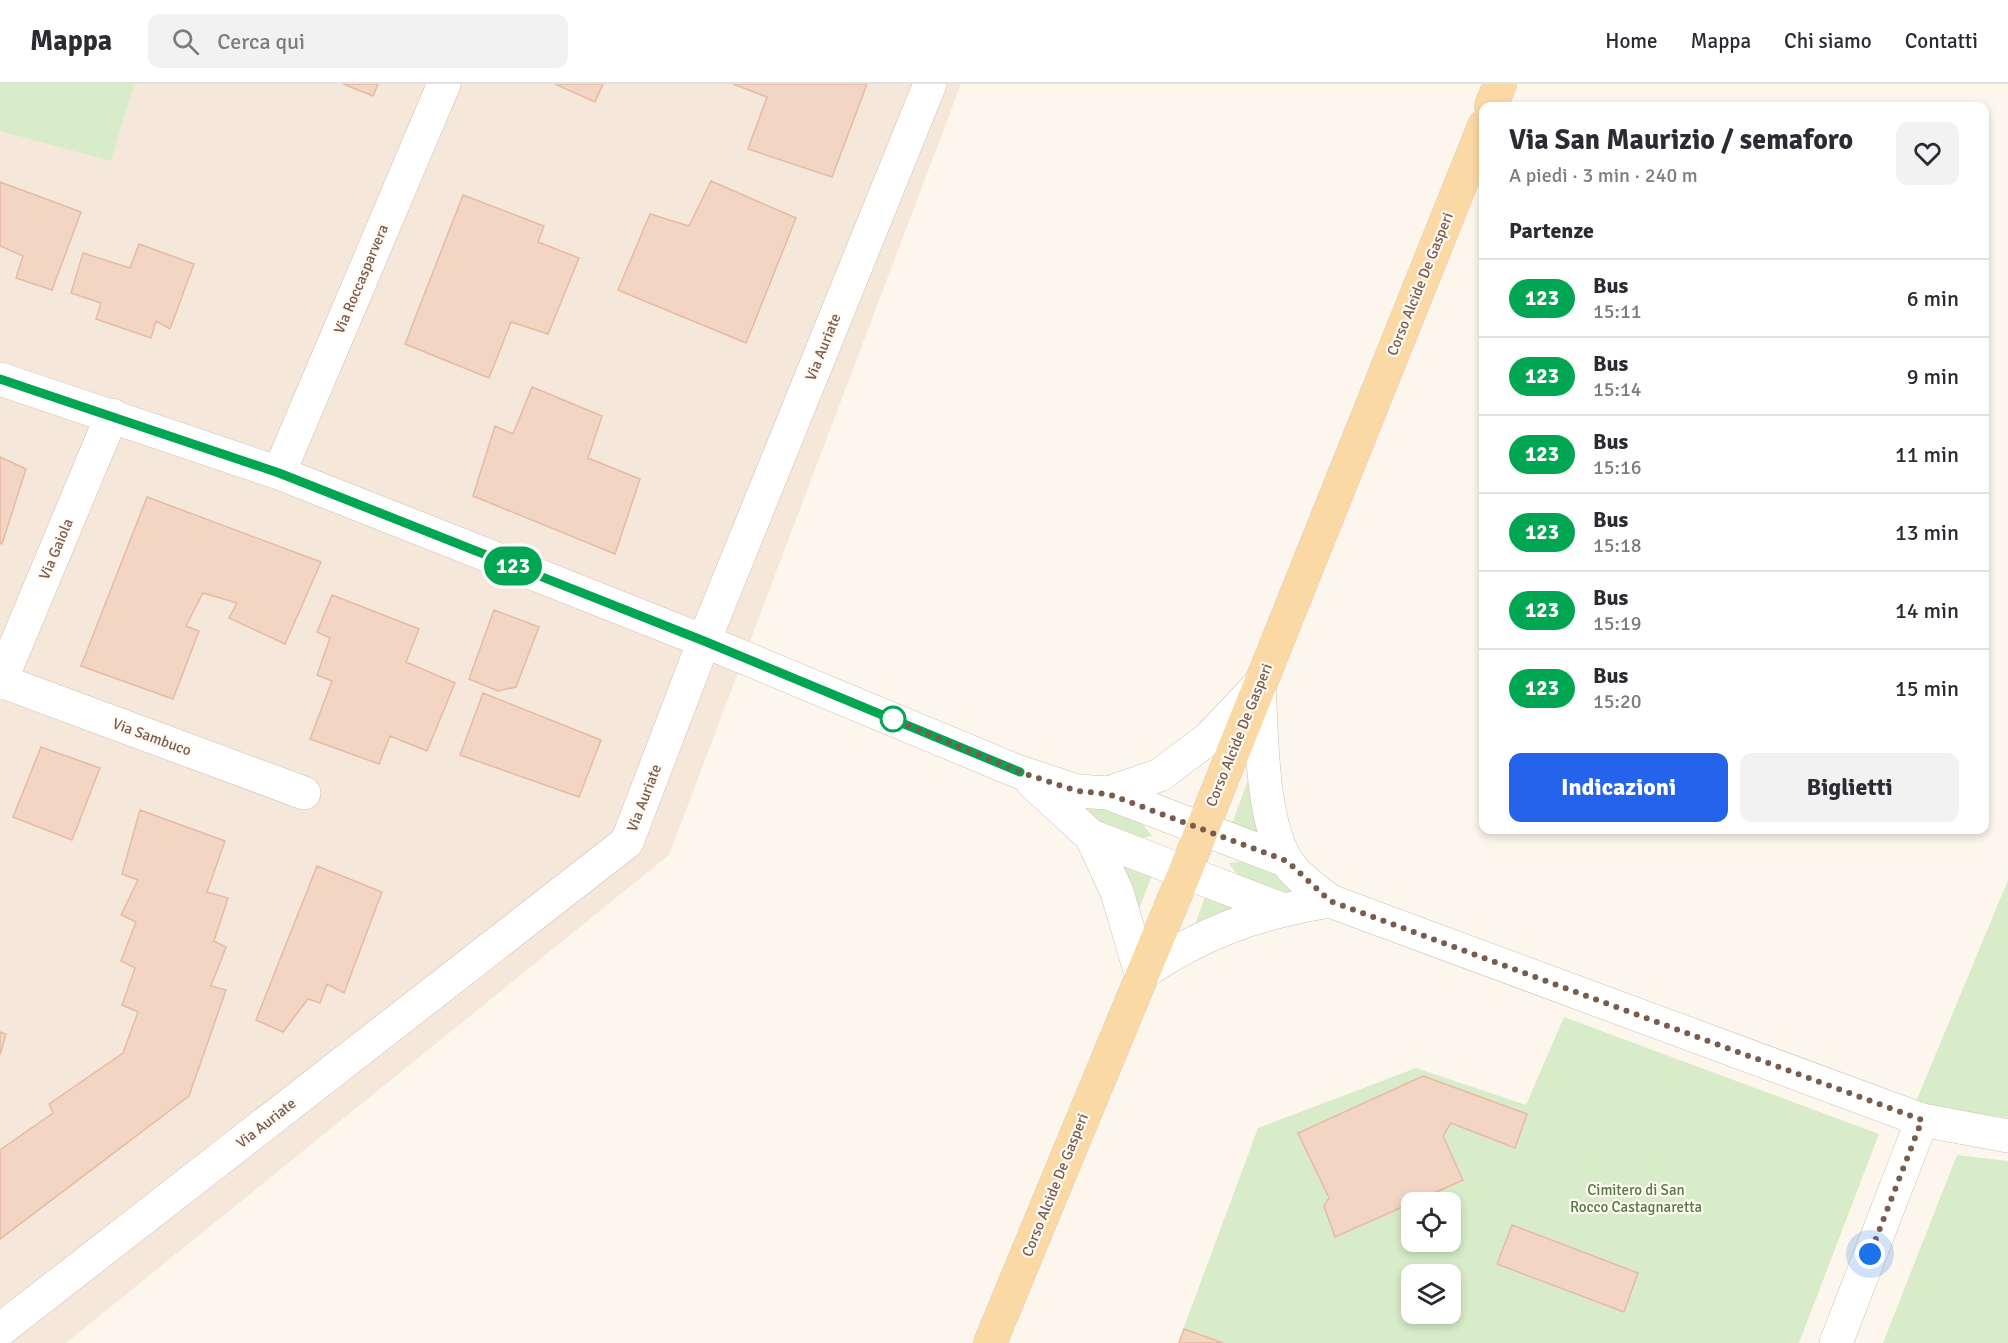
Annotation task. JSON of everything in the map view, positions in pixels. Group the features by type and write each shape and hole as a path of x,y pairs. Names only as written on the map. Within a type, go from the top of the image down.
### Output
{"main road":[{"path":"1493,102 1500,84"},
{"name":"Corso Alcide De Gasperi","path":"990,1343 1185,872 1258,685 1479,138"}],"street":[{"name":"Via Roccasparvera","path":"279,473 444,84"},
{"name":"Via Auriate","path":"0,1330 627,842 704,641 930,84"},
{"path":"0,379 279,473 704,641 1020,772 1077,791 1108,794 1287,861 1330,901 1922,1120 2008,1136"},
{"name":"Via Gaiola","path":"1,682 112,415"},
{"name":"Via Sambuco","path":"1,682 304,793"},
{"path":"1108,794 1160,775 1209,738 1258,685"},
{"path":"1258,685 1266,791 1277,838 1287,861"},
{"path":"1020,772 1091,836 1281,909"},
{"path":"1091,836 1117,892 1141,974 1181,947 1237,923 1281,909 1330,901"},
{"path":"1836,1343 1922,1120"}],"shaded area":[{"path":"0,84 961,84 669,855 66,1343 0,1343"}],"green space":[{"path":"0,84 134,84 111,161 0,131"},
{"path":"1249,777 1269,843 1229,832"},
{"path":"1108,805 1137,817 1152,836 1135,839 1094,825 1080,806"},
{"path":"1117,856 1154,870 1136,917"},
{"path":"1248,861 1286,873 1304,893 1279,894 1252,888 1229,863"},
{"path":"2008,880 2008,1118 1915,1104"},
{"path":"1206,893 1242,907 1194,928"},
{"name":"Cimitero di San Rocco Castagnaretta","path":"1564,1017 1879,1134 1799,1343 1178,1343 1258,1128 1416,1068 1526,1105"},
{"path":"1957,1155 2008,1161 2008,1343 1883,1343"}],"building":[{"path":"343,84 378,84 373,96"},
{"path":"555,84 603,84 595,102"},
{"path":"733,84 867,84 832,177 748,149 767,97"},
{"path":"711,181 796,218 746,343 618,290 650,214 689,226"},
{"path":"0,182 81,212 52,290 16,278 23,256 0,246"},
{"path":"463,195 544,226 538,242 579,258 548,334 511,322 489,378 405,344"},
{"path":"139,244 194,264 170,329 156,321 151,338 96,319 101,303 71,293 83,253 130,268"},
{"path":"532,387 602,416 588,458 640,479 615,554 473,496 495,426 513,434"},
{"path":"0,457 26,469 2,544 0,543"},
{"path":"147,497 321,562 285,644 229,618 237,603 203,593 186,626 199,631 173,699 81,666"},
{"path":"332,595 419,629 406,662 455,683 427,751 390,736 379,764 310,739 332,681 317,675 330,638 317,632"},
{"path":"494,610 539,627 516,687 498,691 469,679"},
{"path":"483,693 601,740 579,797 460,755"},
{"path":"41,747 100,768 72,840 13,817"},
{"path":"140,810 225,841 207,892 228,898 214,941 226,947 211,986 226,990 189,1096 0,1239 0,1150 53,1113 49,1104 123,1053 138,1012 122,1005 135,968 121,961 136,922 121,915 138,880 122,874"},
{"path":"317,866 382,892 344,993 327,984 320,1003 308,999 283,1032 256,1020"},
{"path":"0,1032 6,1034 0,1055"},
{"path":"1423,1076 1527,1114 1515,1148 1451,1123 1443,1136 1463,1180 1436,1192 1401,1192 1401,1208 1335,1237 1324,1206 1329,1198 1298,1133"},
{"path":"1512,1225 1638,1273 1624,1312 1497,1264"},
{"path":"1184,1329 1223,1343 1179,1343"}],"bus line":[{"name":"123","path":"0,379 279,473 704,641 1020,772"}],"route":[{"path":"893,719 886,716 1020,772 1077,791 1108,794 1287,861 1330,901 1922,1120 1870,1254"}]}
